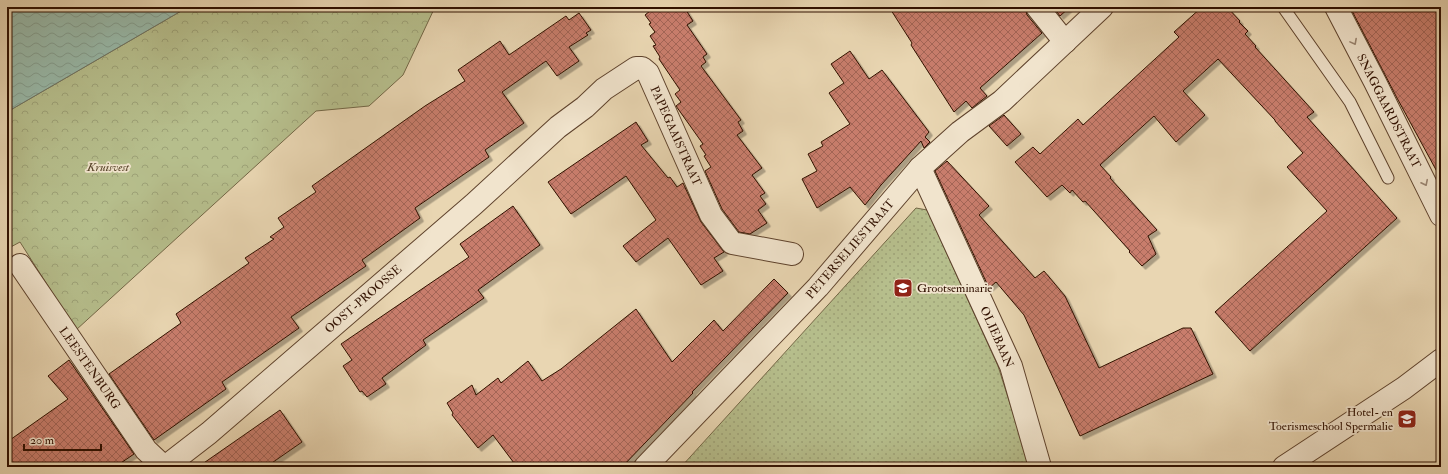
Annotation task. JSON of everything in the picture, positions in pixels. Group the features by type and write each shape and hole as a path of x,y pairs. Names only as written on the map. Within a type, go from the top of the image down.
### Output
{"street":[{"path":"1037,7 1065,42"},
{"name":"PETERSELIESTRAAT","path":"645,467 818,287 920,168 960,132 1002,101 1102,7"},
{"name":"SNAGGAARDSTRAAT","path":"1336,7 1441,215"},
{"name":"PAPEGAAISTRAAT","path":"558,127 585,107 604,90 636,68 642,68 648,73 711,215 732,243 792,254"},
{"name":"OOST-PROOSSE","path":"165,467 209,433 462,214 558,127"},
{"name":"OLIEBAAN","path":"920,168 1011,366 1040,467"},
{"name":"LEESTENBURG","path":"20,265 146,450 165,467"},
{"path":"1284,467 1404,388 1441,360"}],"lane":[{"path":"1284,7 1350,102 1388,178"}],"green space":[{"name":"Kruisvest","path":"188,7 435,7 403,75 369,106 316,111 76,330 20,242 7,249 7,112"},
{"name":"Grootseminarie","path":"916,208 927,210 998,366 1030,467 681,467"}],"water":[{"path":"7,7 188,7 7,112"}],"building":[{"path":"655,7 684,7 693,21 687,25 707,54 703,57 706,62 701,66 741,120 738,122 743,131 737,135 762,168 752,175 765,193 760,196 766,204 758,210 767,223 750,234 739,232 722,209 705,171 711,167 700,146 703,144 676,106 681,102 675,94 680,90 659,59 660,57 653,46 656,45 650,36 655,32 645,15"},
{"path":"889,7 1025,7 1027,15 1042,33 980,88 987,96 972,108 966,101 954,112 911,45 912,43"},
{"path":"1053,7 1070,7 1060,16"},
{"path":"1202,7 1227,7 1240,21 1239,22 1248,31 1245,34 1256,46 1255,47 1314,112 1307,117 1397,218 1250,351 1215,312 1327,211 1287,167 1303,153 1275,120 1218,59 1183,91 1205,115 1176,142 1154,116 1100,165 1157,230 1148,236 1156,254 1142,266 1085,201 1083,202 1072,190 1070,193 1062,185 1047,197 1015,162 1033,147 1040,154 1078,119 1083,125 1179,37 1174,32"},
{"path":"1350,7 1441,7 1441,179 1397,98"},
{"path":"579,13 591,30 586,33 588,35 569,47 579,61 557,76 546,61 502,92 524,123 485,150 489,157 415,208 420,218 362,260 366,266 291,317 299,328 222,382 226,389 154,440 109,374 181,323 176,314 249,263 245,258 274,239 270,237 284,227 278,218 316,192 312,186 425,106 465,81 458,70 500,41 509,55 566,16 569,20"},
{"path":"850,51 869,79 882,70 929,132 925,137 930,142 924,148 921,141 865,205 850,187 817,208 802,179 817,171 808,154 823,146 821,142 850,124 829,93 844,83 831,64"},
{"path":"1004,115 1021,134 1007,146 989,126"},
{"path":"636,122 648,141 641,145 677,187 683,183 701,222 724,252 714,258 723,271 701,285 668,238 636,262 623,246 656,220 626,176 571,214 548,182"},
{"path":"947,161 989,206 979,215 1035,278 1044,271 1065,296 1099,368 1183,328 1191,328 1213,374 1080,436 1024,315 996,282 989,288 935,171"},
{"path":"513,206 540,245 478,290 484,298 423,340 426,345 382,378 386,384 367,397 362,391 360,392 343,366 352,360 341,344 469,257 460,244"},
{"path":"774,279 788,293 622,467 517,467 493,435 478,448 452,415 453,413 447,403 472,385 476,395 498,378 501,383 528,361 542,381 561,369 636,309 672,362 714,320 723,331"},
{"path":"69,360 134,454 115,467 7,467 7,442 68,399 48,376"},
{"path":"280,410 302,442 266,467 198,467"}],"place":[{"name":"Grootseminarie","path":"903,288"},
{"name":"Hotel- en Toerismeschool Spermalie","path":"1407,419"}]}
